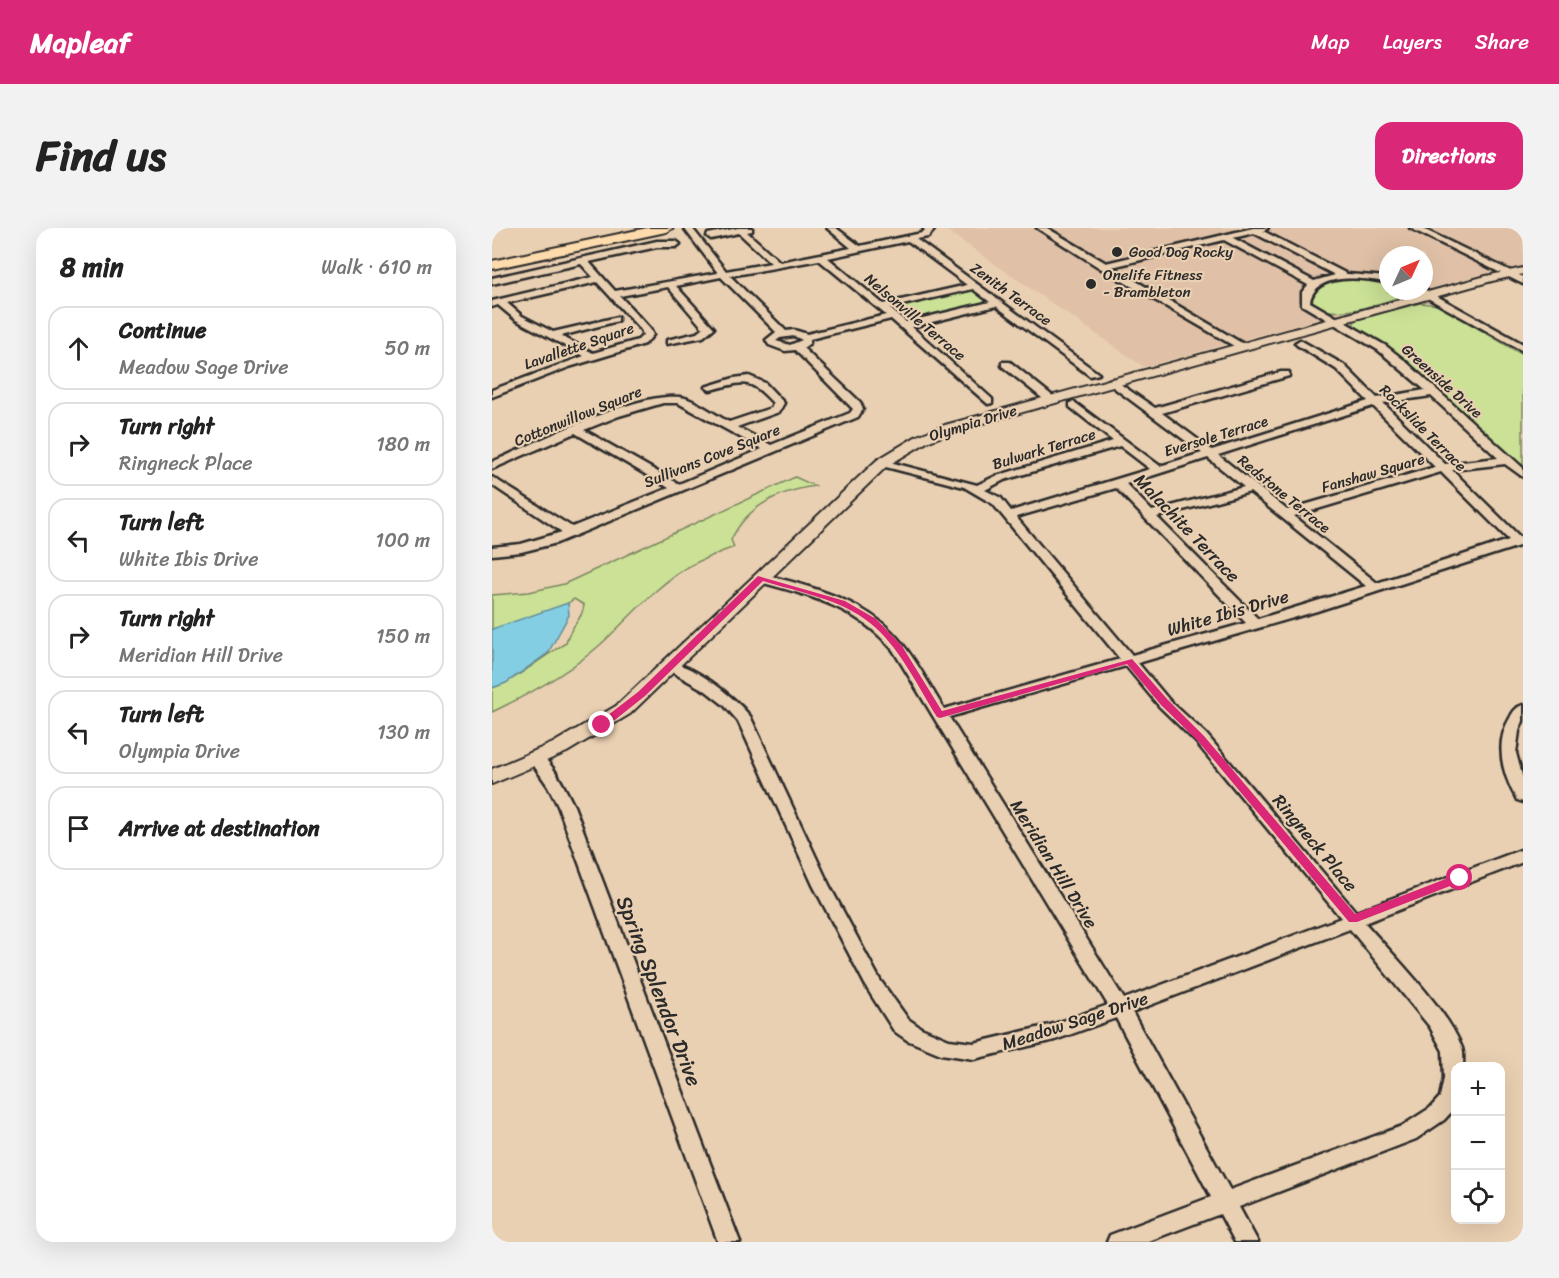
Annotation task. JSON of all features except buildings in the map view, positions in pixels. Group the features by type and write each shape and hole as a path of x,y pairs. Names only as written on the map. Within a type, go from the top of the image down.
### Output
{"main road":[{"path":"492,254 614,228"},
{"path":"492,265 666,228"}],"street":[{"path":"688,228 722,274 783,334"},
{"path":"711,236 752,228"},
{"path":"831,228 858,249"},
{"path":"614,294 821,257 929,233 930,230 927,228"},
{"path":"1041,228 1241,347"},
{"path":"1414,228 1516,272 1523,281"},
{"path":"1103,266 1260,229 1344,276"},
{"path":"740,230 778,265"},
{"path":"1225,237 1313,284 1344,276 1379,279"},
{"name":"Zenith Terrace","path":"909,238 1094,374"},
{"path":"492,281 657,244 676,243"},
{"name":"Nelsonville Terrace","path":"821,257 893,316 988,401"},
{"name":"Lavallette Square","path":"497,392 592,356 645,340 648,335 582,260"},
{"name":"Olympia Drive","path":"1433,291 1516,272"},
{"path":"496,303 600,278"},
{"path":"669,283 709,328 700,335 670,342"},
{"name":"Greenside Drive","path":"1313,284 1306,292 1305,303 1382,348 1434,392 1523,474"},
{"path":"881,307 974,286"},
{"path":"1433,298 1523,348"},
{"name":"Olympia Drive","path":"492,777 538,760 609,720 670,667 882,463 922,439 950,428 1402,300"},
{"path":"496,303 519,318 592,356"},
{"path":"903,326 998,303"},
{"path":"806,337 805,344 797,347 774,346 771,340 783,334 799,333 806,337 893,316"},
{"path":"553,336 615,319"},
{"name":"Rockslide Terrace","path":"1300,343 1340,367 1521,541"},
{"name":"Sullivans Cove Square","path":"492,551 538,545 854,415 858,409 856,404 797,347"},
{"path":"1006,364 1051,400"},
{"path":"1153,412 1285,374"},
{"path":"710,387 741,379 754,380 760,382 779,403 776,410 729,426"},
{"name":"Redstone Terrace","path":"1113,382 1210,454 1376,588"},
{"path":"492,384 497,392"},
{"name":"Eversole Terrace","path":"1009,515 1376,402 1434,392"},
{"name":"Cottonwillow Square","path":"492,466 631,408 667,398 680,400 771,450"},
{"path":"1074,405 1158,470"},
{"path":"577,430 678,488"},
{"name":"Bulwark Terrace","path":"978,489 1000,477 1121,441"},
{"name":"Fanshaw Square","path":"1284,515 1443,468 1507,460"},
{"name":"Ringneck Place","path":"882,463 959,482 978,489 997,501 1164,703 1201,738 1353,919 1437,1021 1453,1050 1454,1078 1449,1101 1437,1114 1409,1133 1118,1242"},
{"path":"492,480 571,532"},
{"name":"Malachite Terrace","path":"1118,483 1255,624"},
{"path":"1149,515 1253,488"},
{"name":"White Ibis Drive","path":"940,714 1376,588 1521,541"},
{"name":"Meridian Hill Drive","path":"761,578 842,602 873,621 899,648 1120,1008 1247,1242"},
{"name":"Meadow Sage Drive","path":"670,667 713,687 733,703 745,719 820,885 874,985 901,1025 931,1042 948,1048 974,1051 1055,1032 1523,855"},
{"path":"1523,710 1511,732 1507,753 1512,773 1523,796"},
{"name":"Spring Splendor Drive","path":"538,760 555,784 566,806 729,1242"}],"shaded area":[{"path":"943,228 1523,228 1523,267 1495,271 1433,288 1433,246 1379,246 1379,300 1389,300 1144,367"}],"green space":[{"path":"1356,278 1379,280 1379,300 1390,300 1355,310 1328,311 1318,306 1311,298 1314,289 1338,280"},
{"path":"970,288 990,303 904,324 885,308"},
{"path":"1420,303 1439,305 1523,355 1523,468 1405,360 1352,326 1356,320"},
{"path":"795,477 815,486 777,496 755,509 738,528 731,540 734,547 699,561 676,575 653,593 601,644 576,664 535,690 492,712 492,688 521,673 566,643 584,605 574,599 534,618 492,629 492,595 529,592 564,584"}],"water":[{"path":"568,603 569,615 548,653 506,683 492,688 492,629"}],"place":[{"name":"Good Dog Rocky","path":"1117,252"},
{"name":"Onelife Fitness - Brambleton","path":"1091,284"}],"route":[{"path":"602,725 642,694 761,578 842,602 860,611 887,633 899,648 940,714 1129,661 1164,703 1201,738 1353,919 1460,878"}]}
